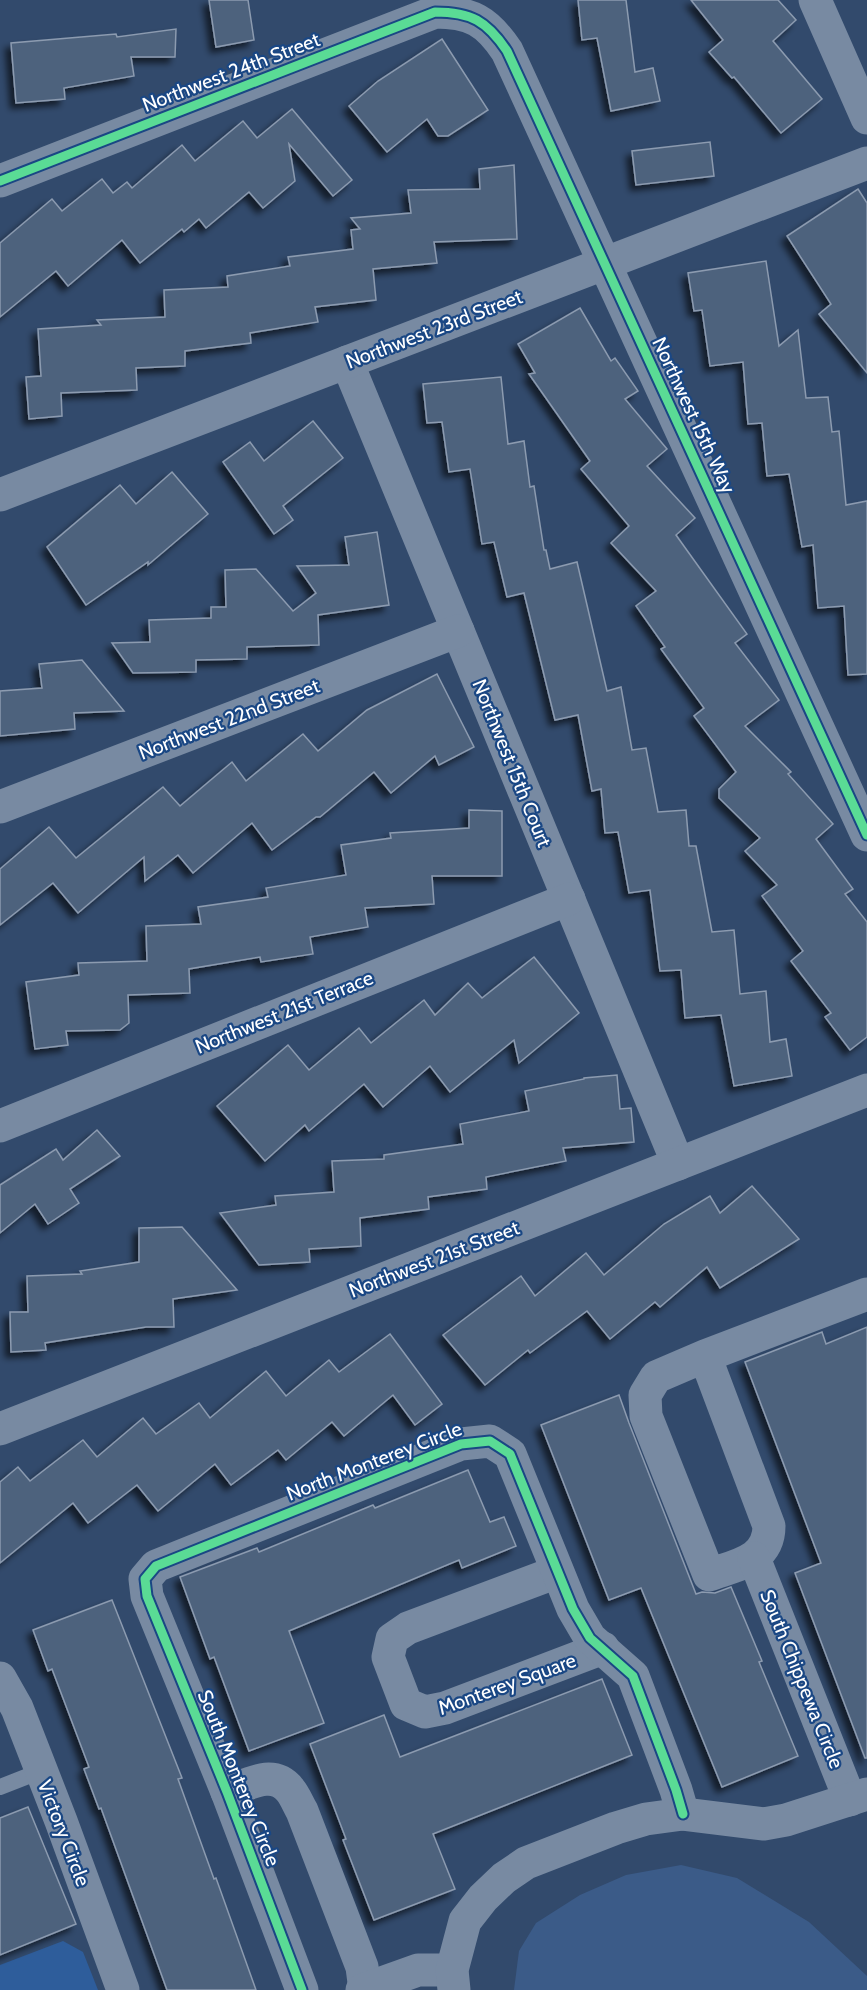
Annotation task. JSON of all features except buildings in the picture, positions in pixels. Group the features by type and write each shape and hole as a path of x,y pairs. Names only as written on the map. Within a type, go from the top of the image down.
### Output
{"street":[{"path":"815,0 867,118"},
{"name":"Northwest 24th Street","path":"0,181 435,12 457,12 477,19"},
{"name":"Northwest 15th Way","path":"477,19 495,32 507,51 867,835"},
{"name":"Northwest 23rd Street","path":"0,495 867,163"},
{"name":"Northwest 15th Court","path":"347,362 678,1164"},
{"name":"Northwest 22nd Street","path":"0,807 458,631"},
{"name":"Northwest 21st Terrace","path":"0,1126 568,898"},
{"name":"Northwest 21st Street","path":"0,1429 867,1090"},
{"path":"705,1356 769,1526 769,1538 763,1550 754,1558 709,1575 646,1416 645,1395 656,1377 705,1356 867,1294"},
{"name":"North Monterey Circle","path":"145,1580 156,1566 166,1561 461,1444 490,1441 510,1454 557,1572 590,1638 633,1676 683,1814"},
{"name":"South Chippewa Circle","path":"754,1558 858,1797"},
{"name":"Monterey Square","path":"557,1572 408,1628 392,1640 388,1657 406,1704 425,1712 445,1708 603,1648"},
{"name":"South Monterey Circle","path":"145,1580 147,1596 227,1792 302,1990"},
{"name":"Victory Circle","path":"0,1678 16,1708 41,1771 123,1990"},
{"name":"South Monterey Circle","path":"227,1792 262,1779 277,1779 289,1788 302,1811 362,1967 364,1990 417,1970 453,1980"},
{"path":"453,1980 465,1921 483,1898 504,1878 526,1863 616,1828 646,1819 683,1814 764,1824 786,1820 858,1797"}],"lane":[{"path":"0,1787 41,1771"}],"shaded area":[{"path":"681,1865 737,1878 809,1922 867,1976 867,1990 514,1990 519,1951 536,1923 580,1895 626,1875"},
{"path":"63,1941 83,1952 98,1990 0,1990 0,1965"}],"cycle path":[{"path":"0,181 435,12 468,16 485,25 507,51 867,835"},
{"path":"302,1990 227,1792 147,1596 145,1579 156,1566 461,1444 490,1441 510,1454 573,1609 590,1638 633,1676 683,1814"}]}
